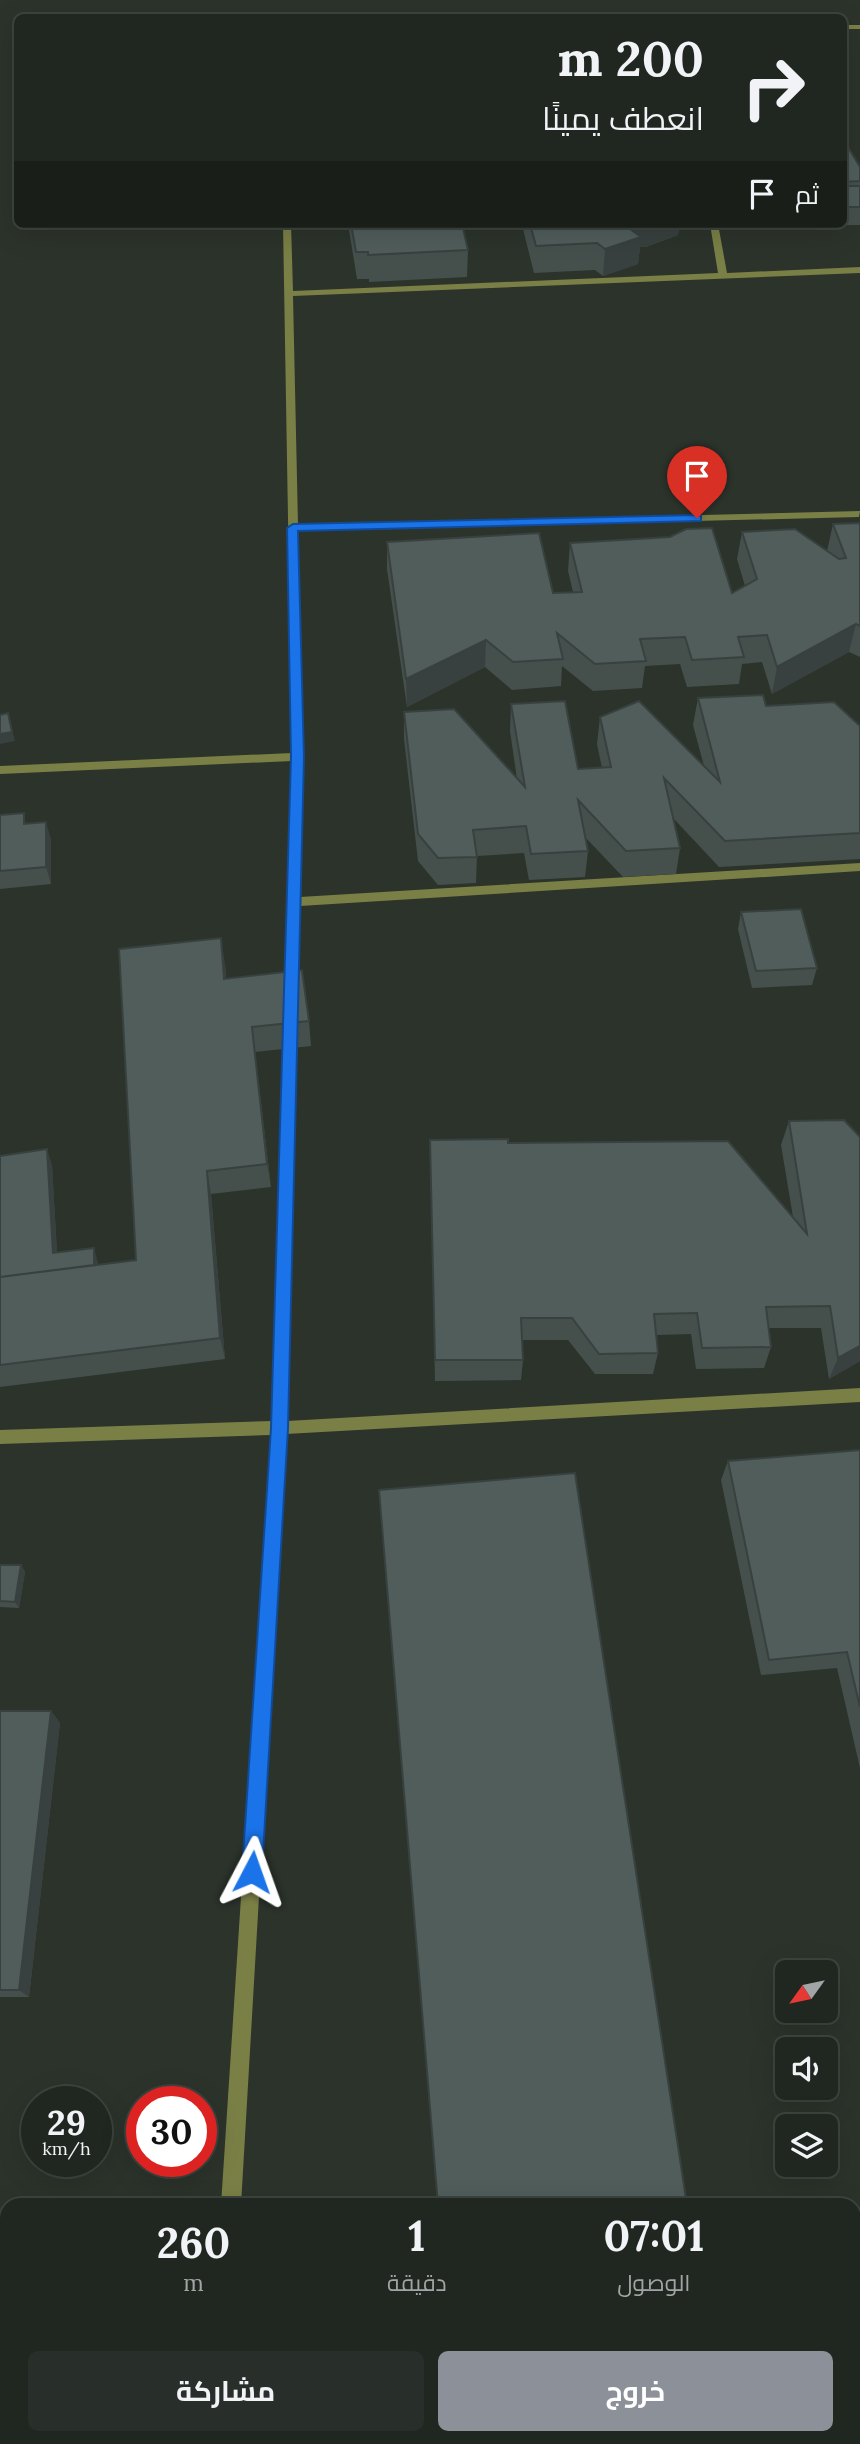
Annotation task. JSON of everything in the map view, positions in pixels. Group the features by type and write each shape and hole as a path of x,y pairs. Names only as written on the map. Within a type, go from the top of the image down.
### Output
{"street":[{"path":"231,2198 279,1428 294,902 298,757 286,228"},
{"path":"715,228 723,275"},
{"path":"288,294 860,270"},
{"path":"293,528 859,514"},
{"path":"0,770 298,757"},
{"path":"294,902 860,867"},
{"path":"0,1437 279,1428 860,1395"}],"building":[{"path":"847,147 860,167 860,181 847,182"},
{"path":"847,186 860,186 860,207 847,207"},
{"path":"352,228 463,228 468,250 368,255 368,252 356,252"},
{"path":"531,228 629,228 641,237 605,249 597,243 536,246"},
{"path":"860,523 860,626 856,624 777,667 767,635 738,637 744,657 692,660 685,637 640,639 646,661 595,664 557,633 563,659 513,662 486,640 406,679 387,542 539,533 553,593 582,592 570,543 670,537 686,529 712,528 732,593 757,579 742,532 795,529 839,559 846,558 833,524"},
{"path":"763,695 766,706 834,702 860,726 860,833 725,841 664,778 680,848 626,851 578,800 588,851 531,854 526,826 473,830 477,857 438,858 418,834 404,712 454,709 525,787 511,704 565,701 578,769 611,767 600,717 639,701 720,782 698,698"},
{"path":"8,713 12,732 0,734 0,715"},
{"path":"24,813 24,824 46,822 46,867 0,871 0,815"},
{"path":"801,909 817,968 756,971 741,912"},
{"path":"221,938 224,979 302,970 309,1021 252,1027 267,1164 207,1171 220,1338 0,1365 0,1277 136,1260 119,949"},
{"path":"844,1120 860,1137 860,1346 838,1358 830,1306 766,1307 771,1347 702,1348 697,1313 654,1314 658,1353 599,1354 572,1318 521,1318 523,1360 435,1360 430,1140 508,1139 508,1143 728,1141 807,1234 789,1121"},
{"path":"47,1149 53,1253 94,1248 94,1265 0,1277 0,1156"},
{"path":"860,1450 860,1707 847,1652 769,1660 728,1461"},
{"path":"575,1473 686,2198 437,2198 379,1490"},
{"path":"0,1565 21,1565 15,1602 0,1601"},
{"path":"0,1711 51,1711 19,1990 0,1990"}],"route":[{"path":"252,1872 279,1428 298,757 293,528 697,518"}]}
